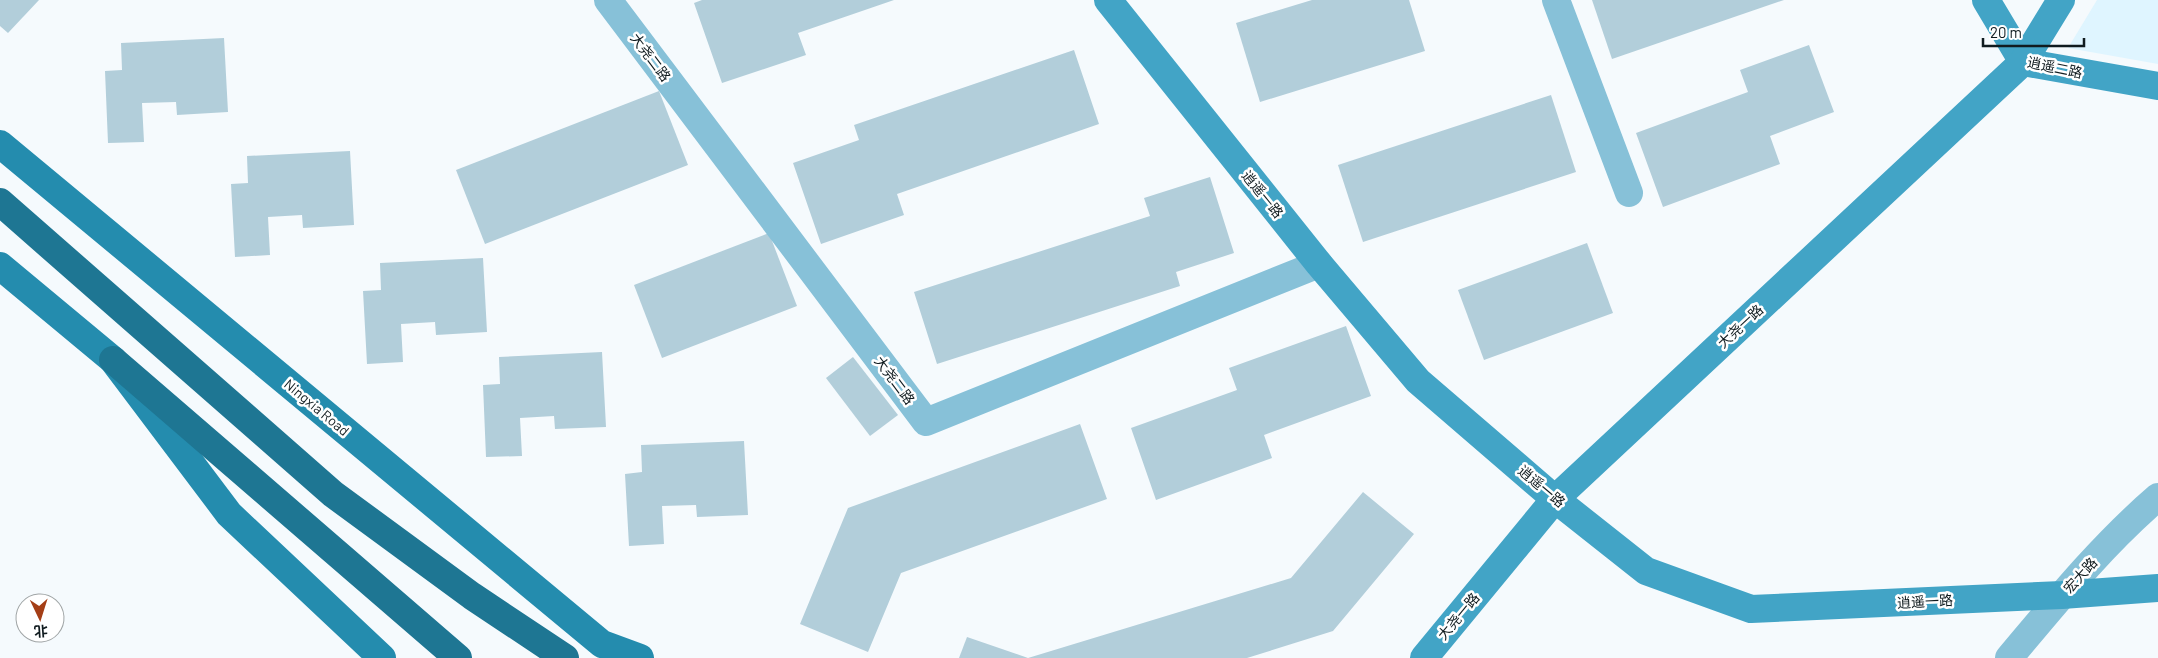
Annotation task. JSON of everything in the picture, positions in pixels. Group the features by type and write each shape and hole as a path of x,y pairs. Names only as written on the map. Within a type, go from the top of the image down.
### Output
{"highway":[{"path":"0,202 333,494 472,596 565,658"},
{"path":"113,360 458,658"}],"main road":[{"name":"Ningxia Road","path":"0,144 602,644 640,658"},
{"path":"0,266 113,360 229,514 382,658"}],"street":[{"name":"大尧二路","path":"608,0 926,422 1319,264"},
{"name":"逍遥一路","path":"1108,0 1319,264 1418,381 1556,499 1646,571 1751,609 2062,595 2158,588"},
{"path":"1556,0 1629,194"},
{"name":"逍遥二路","path":"1986,0 2022,62 2158,86"},
{"name":"大尧一路","path":"1424,658 1556,499 2022,62 2060,0"},
{"name":"宏大路","path":"2009,658 2125,525 2158,497"}],"shaded area":[{"path":"2097,0 2158,0 2158,64 2068,48"}],"building":[{"path":"0,0 39,0 8,33 0,26"},
{"path":"702,0 894,0 798,33 806,55 722,83 694,3"},
{"path":"1312,0 1409,0 1425,51 1260,102 1236,23"},
{"path":"1592,0 1784,0 1612,59"},
{"path":"224,38 228,112 177,115 176,102 142,103 144,142 108,143 105,71 122,70 121,43"},
{"path":"1809,45 1834,112 1770,136 1780,164 1663,207 1636,133 1748,92 1740,70"},
{"path":"1074,50 1099,124 897,194 904,215 821,244 793,163 859,140 854,125"},
{"path":"659,91 688,165 485,244 456,170"},
{"path":"1551,95 1576,172 1363,242 1338,165"},
{"path":"350,151 354,225 303,228 302,215 268,217 270,255 235,257 231,184 248,183 247,156"},
{"path":"1210,177 1234,253 1176,272 1180,286 937,364 914,292 1150,216 1144,198"},
{"path":"769,233 797,306 662,358 634,285"},
{"path":"1587,243 1613,313 1484,360 1458,290"},
{"path":"483,258 487,332 436,335 435,322 401,324 403,362 367,364 363,291 381,290 380,263"},
{"path":"1346,326 1371,396 1264,435 1272,458 1156,500 1131,428 1237,390 1229,368"},
{"path":"602,352 606,427 555,429 554,416 520,418 522,456 486,457 483,385 500,384 499,357"},
{"path":"853,357 898,415 870,436 826,378"},
{"path":"1080,424 1107,499 901,573 868,652 800,624 848,508"},
{"path":"744,441 748,515 697,517 696,505 662,506 664,544 629,546 625,474 642,472 641,445"},
{"path":"1363,492 1414,534 1333,631 1247,658 1028,658 1291,578"},
{"path":"967,637 1028,658 959,658"}]}
